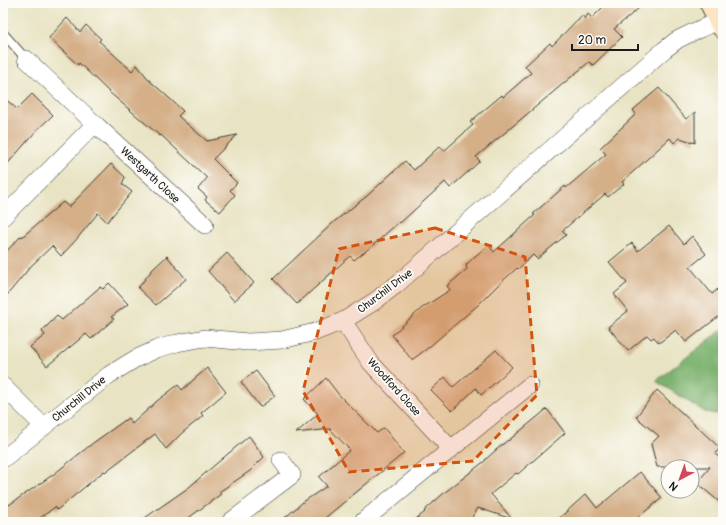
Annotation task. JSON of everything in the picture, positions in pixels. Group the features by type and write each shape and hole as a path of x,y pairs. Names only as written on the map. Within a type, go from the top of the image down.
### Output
{"street":[{"name":"Churchill Drive","path":"3,459 109,375 135,359 157,349 177,343 205,338 248,342 282,340 315,332 343,321 376,301 664,50 678,40 719,17"},
{"name":"Westgarth Close","path":"26,59 205,226"},
{"path":"3,217 95,124"},
{"name":"Woodford Close","path":"343,321 371,363 451,449"},
{"path":"362,522 530,385"},
{"path":"3,386 44,427"},
{"path":"230,522 292,475 281,460"}],"lane":[{"path":"3,33 26,59"}],"highlighted area":[{"path":"435,228 525,257 537,395 473,461 349,472 303,391 339,249"}],"green space":[{"path":"723,329 723,415 705,412 656,381"}],"building":[{"path":"607,3 645,3 614,29 622,37 593,65 589,62 476,157 480,161 450,188 445,182 371,247 354,260 350,256 297,304 273,279 335,221 367,196 405,161 414,170 440,146 444,151 473,125 470,122 531,73 525,66 550,43 552,46 576,21 578,21 582,15 585,19 588,14 592,18"},
{"path":"67,18 80,32 86,25 101,39 99,41 132,71 137,65 150,81 183,111 178,116 207,141 237,135 213,159 237,183 230,190 235,195 220,212 205,200 207,197 198,189 207,178 161,135 160,136 109,92 79,63 78,65 49,38"},
{"path":"659,88 686,119 695,112 695,143 680,138 674,143 670,138 622,182 624,184 608,197 605,194 562,231 566,235 537,259 533,255 498,285 478,305 412,360 392,335 422,308 450,290 447,286 467,269 466,265 474,257 489,245 494,252 535,215 533,214 565,186 566,188 606,154 600,148 636,114 633,110"},
{"path":"32,94 53,115 37,130 3,169 3,97 17,109"},
{"path":"111,164 125,177 122,184 132,192 107,222 98,213 61,256 52,246 31,266 3,300 3,255 21,236 22,237 63,202 69,207"},
{"path":"669,226 684,244 692,236 706,254 690,267 712,294 723,285 723,313 686,342 676,330 659,343 654,337 651,339 647,335 628,351 608,327 628,311 614,294 627,283 609,262 632,243 638,251"},
{"path":"227,253 254,283 234,301 208,271"},
{"path":"167,256 186,279 156,305 138,288 152,270"},
{"path":"109,283 128,304 111,317 114,319 91,339 86,334 47,366 30,347 45,335 42,331 57,316 62,320 100,287 103,289"},
{"path":"496,350 512,367 481,395 476,388 452,411 431,390 445,377 453,387"},
{"path":"207,368 226,392 201,413 203,416 182,433 166,449 155,434 105,472 104,471 57,510 55,507 35,522 3,522 3,509 54,474 128,418 132,424 157,401 178,385 182,390"},
{"path":"256,371 275,396 260,407 241,382"},
{"path":"326,378 339,395 377,433 384,428 404,453 320,522 280,522 303,502 327,486 319,477 350,450 330,429 296,433 318,414 304,399"},
{"path":"657,390 720,448 715,454 719,457 723,451 723,505 700,486 700,479 710,467 700,467 700,459 660,459 660,467 657,467 651,444 659,436 636,417"},
{"path":"547,409 565,433 518,474 516,473 491,494 512,519 478,508 469,522 412,522 425,512 424,511 444,493"},
{"path":"249,436 264,457 250,471 219,492 221,494 183,522 139,522 188,488"},
{"path":"640,472 660,496 661,499 632,522 555,522 586,494 597,508"}]}
